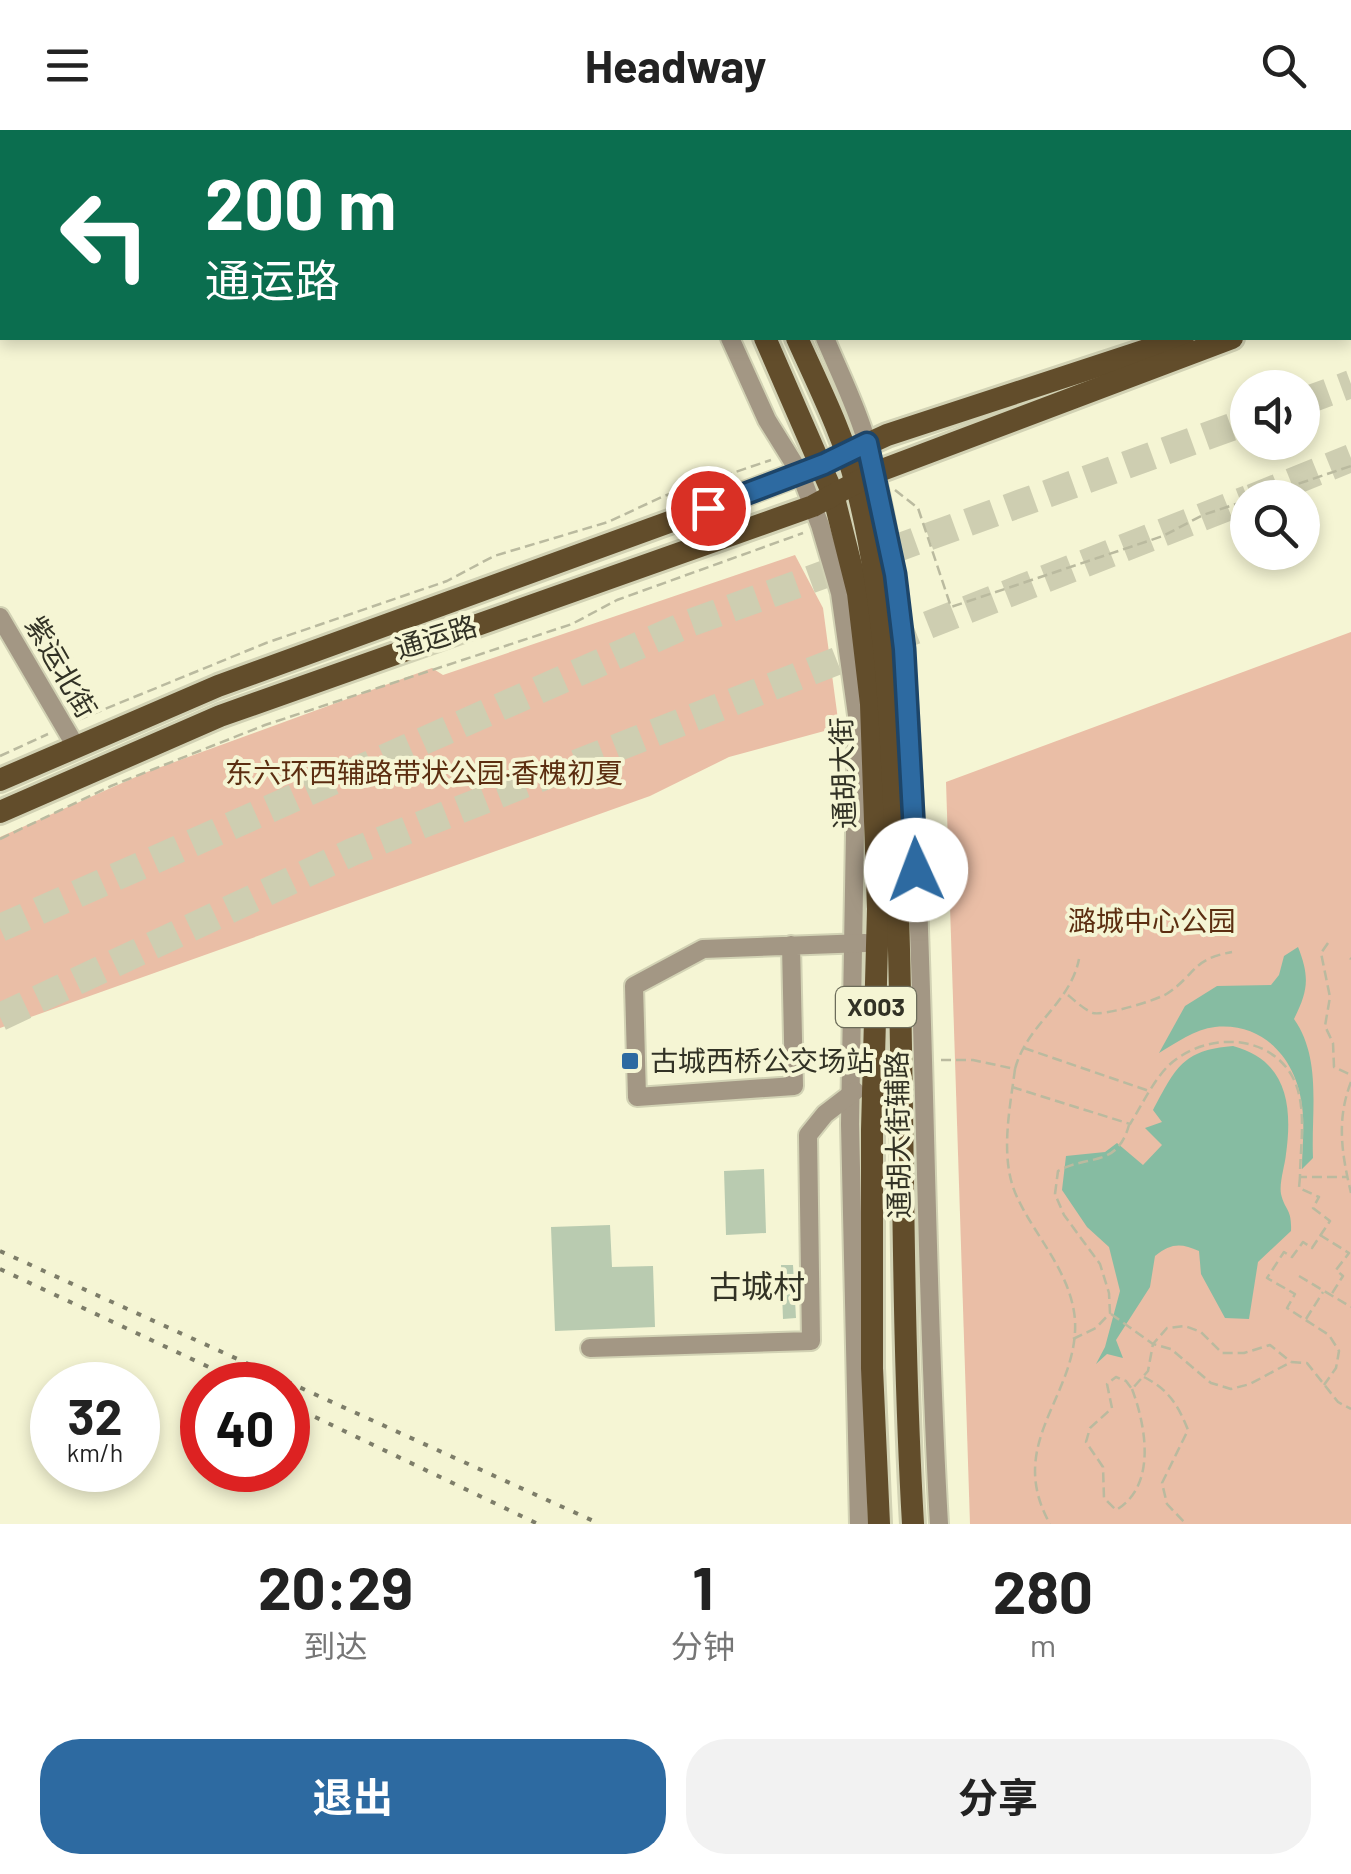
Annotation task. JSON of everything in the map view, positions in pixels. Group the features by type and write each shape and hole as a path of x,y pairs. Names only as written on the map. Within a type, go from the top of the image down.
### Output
{"main road":[{"name":"通胡大街","path":"767,340 834,459 865,477 890,699 899,943 904,1366 913,1524"},
{"name":"通胡大街","path":"797,340 830,408 834,459 822,508 858,594 899,943 874,1082 872,1368 879,1524"},
{"name":"通运路","path":"0,780 69,736 218,686 794,464 834,459 867,443 1178,345 1217,340"},
{"name":"通运路","path":"0,812 220,716 822,508 865,477 1178,345"}],"street":[{"name":"通胡大街辅路","path":"731,340 768,420 822,508 840,593 857,716 851,1094 853,1366 859,1524"},
{"path":"825,340 867,443 865,477"},
{"name":"紫运北街","path":"0,617 69,736"},
{"path":"790,945 794,1086 636,1097 634,986 704,949 853,942 899,943"},
{"name":"通胡大街辅路","path":"899,943 924,1060 930,1360 938,1524"},
{"path":"590,1348 811,1341 808,1134 824,1114 874,1082"}],"path":[{"name":"通运路","path":"0,756 69,736 266,643 446,581 494,556 608,522 664,496 794,464"},
{"path":"1309,480 1351,466"},
{"path":"865,477 918,508 951,607 1127,549 1230,507"},
{"name":"通运路","path":"0,839 111,786 264,725 572,624 617,600 791,540 822,508"},
{"path":"1328,943 1321,954 1330,997 1325,1026 1333,1044 1334,1067 1351,1075"},
{"path":"1066,994 1092,1012 1103,1014 1169,992 1200,962 1232,952"},
{"path":"1050,1524 1042,1510 1036,1448 1073,1355 1074,1318 1066,1286 1012,1183 1008,1142 1014,1068 1021,1047 1066,994 1075,980 1079,959"},
{"path":"1074,1339 1096,1328 1110,1313 1109,1293 1100,1264 1064,1215 1055,1194 1058,1171 1074,1162 1107,1158 1125,1139 1130,1124 1169,1066 1206,1044 1232,1041 1253,1045 1277,1058 1292,1077 1300,1102 1299,1188 1319,1197 1313,1208 1330,1221 1312,1248 1303,1242 1292,1257 1284,1252 1267,1278 1295,1294 1287,1308 1329,1334 1339,1352 1336,1368 1324,1384"},
{"path":"1021,1047 1150,1091"},
{"path":"924,1060 973,1060 1014,1068"},
{"path":"1351,1082 1341,1118 1351,1194"},
{"path":"1012,1086 1130,1124"},
{"path":"1300,1177 1348,1177"},
{"path":"1320,1235 1349,1253 1336,1270 1343,1276 1331,1295"},
{"path":"1299,1276 1351,1307"},
{"path":"1306,1320 1324,1290"},
{"path":"1110,1313 1153,1344 1171,1349 1211,1383 1231,1389 1250,1384 1291,1362"},
{"path":"1132,1389 1152,1359 1153,1344 1167,1328 1185,1326 1201,1332 1222,1353 1244,1353 1270,1344 1291,1362 1307,1364 1338,1402 1351,1409"},
{"path":"1116,1377 1132,1389 1142,1418 1141,1481 1116,1510 1104,1498 1103,1466 1086,1442 1090,1428 1112,1408 1107,1384 1116,1377"},
{"path":"1143,1377 1162,1387 1178,1406 1188,1430 1162,1483 1167,1504 1186,1524"}],"green space":[{"name":"东六环西辅路带状公园·香槐初夏","path":"795,555 823,608 839,727 729,757 650,796 0,1028 0,837 147,772 432,668 443,675"},
{"name":"潞城中心公园","path":"1351,632 1351,1524 970,1524 946,782"}],"shaded area":[{"path":"1298,947 1306,984 1294,1019 1308,1051 1313,1086 1313,1158 1302,1169 1299,1089 1285,1060 1263,1038 1233,1027 1208,1028 1159,1053 1185,1006 1217,986 1271,985 1279,975 1284,956"},
{"path":"1233,1046 1265,1062 1282,1086 1288,1136 1281,1190 1291,1231 1258,1262 1249,1319 1225,1318 1201,1274 1199,1251 1176,1246 1155,1256 1150,1287 1116,1340 1123,1358 1107,1354 1096,1364 1105,1347 1120,1291 1109,1247 1087,1227 1062,1190 1066,1156 1105,1152 1117,1143 1143,1165 1162,1145 1145,1128 1162,1122 1153,1110 1175,1072 1202,1052"}],"building":[{"path":"764,1169 766,1233 726,1235 724,1171"},
{"path":"610,1225 612,1267 653,1266 655,1327 555,1331 551,1227"},
{"path":"781,1265 793,1265 796,1318 783,1319"}],"tunnel":[{"path":"1320,395 1351,384"},
{"path":"0,928 690,623 1230,428"},
{"path":"1297,480 1351,458"},
{"path":"0,1017 352,852 1230,506"}],"railway":[{"path":"0,1251 600,1524"},
{"path":"0,1269 198,1362"},
{"path":"310,1415 538,1524"}],"place":[{"name":"古城西桥公交场站","path":"630,1061"}],"district":[{"name":"古城村","path":"757,1287"}],"route":[{"path":"708,508 824,464 867,443 895,574 904,649 916,870"}]}
